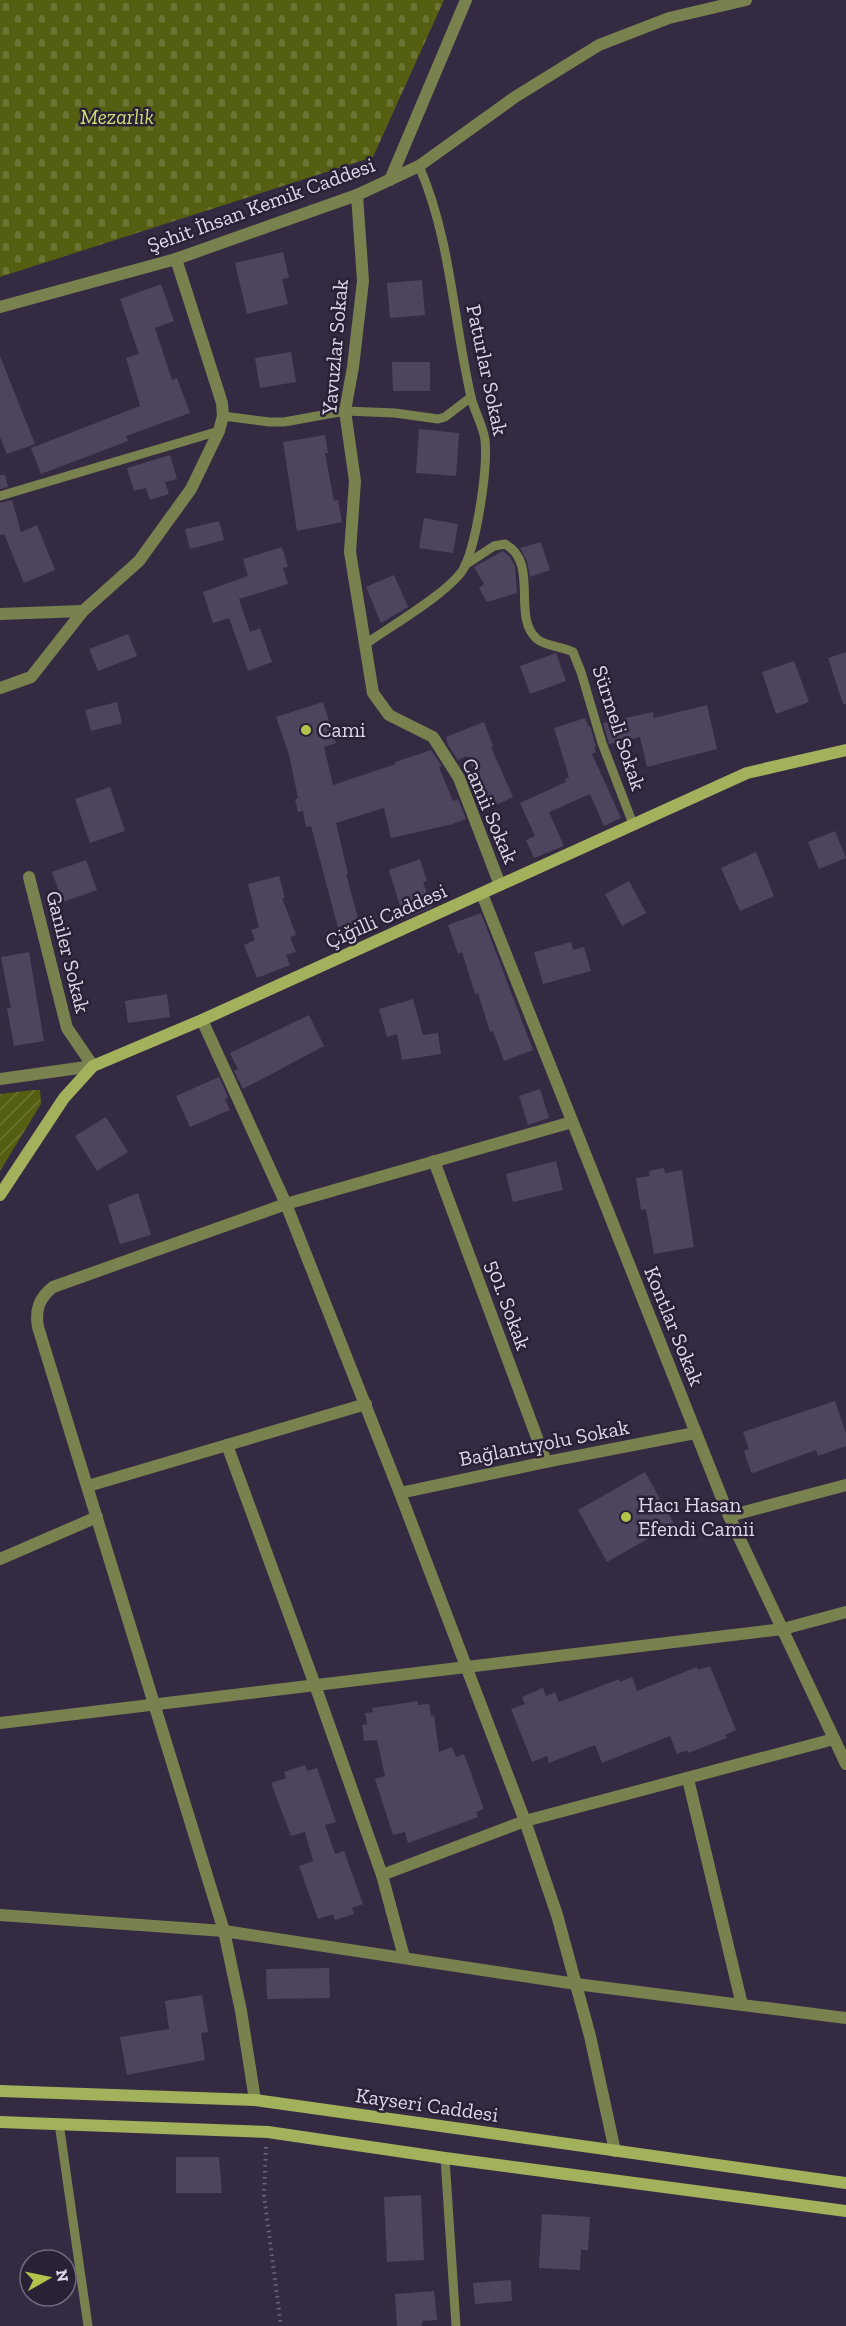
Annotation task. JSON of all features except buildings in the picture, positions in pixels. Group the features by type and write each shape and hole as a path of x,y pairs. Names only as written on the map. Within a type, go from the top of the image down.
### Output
{"main road":[{"name":"Çiğilli Caddesi","path":"0,1195 64,1098 93,1066 202,1020 747,773 846,750"},
{"name":"Kayseri Caddesi","path":"0,2091 255,2100 846,2184"},
{"path":"0,2122 268,2132 846,2211"}],"street":[{"path":"390,180 466,0"},
{"name":"Şehit İhsan Kemik Caddesi","path":"0,306 176,259 357,195 419,166 515,97 599,45 669,18 746,0"},
{"name":"Yavuzlar Sokak","path":"357,195 363,281 353,367 345,411 355,481 350,552 366,644"},
{"path":"0,688 32,677 83,611 139,561 191,489 219,431 223,416 222,403 176,259"},
{"path":"0,615 83,611"},
{"name":"Camii Sokak","path":"366,644 373,693 389,715 433,737 459,778 500,885"},
{"name":"Ganiler Sokak","path":"29,877 67,1028 93,1066"},
{"name":"Kontlar Sokak","path":"482,894 729,1516 846,1764"},
{"path":"202,1020 286,1204 366,1404 525,1821 557,1916 576,1984 590,2036 615,2151"},
{"path":"0,1079 93,1066"},
{"path":"255,2100 241,2011 224,1931 38,1327 37,1311 42,1297 53,1287 286,1204 572,1122"},
{"name":"501. Sokak","path":"434,1161 546,1462"},
{"path":"88,1486 366,1404"},
{"name":"Bağlantıyolu Sokak","path":"400,1493 695,1433"},
{"path":"227,1445 382,1875 404,1957"},
{"path":"729,1516 846,1485"},
{"path":"0,1558 97,1517"},
{"path":"0,1723 783,1629 846,1612"},
{"path":"382,1875 525,1821 834,1739"},
{"path":"688,1779 742,2005"},
{"path":"0,1915 224,1931 576,1984 846,2018"}],"lane":[{"name":"Paturlar Sokak","path":"419,166 436,210 471,397 484,438 484,481 465,566"},
{"path":"223,416 284,422 345,411 395,413 438,419 445,417 471,397"},
{"path":"0,496 219,431"},
{"name":"Sürmeli Sokak","path":"465,566 494,546 505,544 512,548 517,556 526,586 525,616 530,629 537,639 573,652 578,660 595,723 633,824"},
{"path":"366,644 440,592 459,575 465,566"},
{"path":"59,2123 88,2326"},
{"path":"445,2158 456,2326"}],"path":[{"path":"268,2132 264,2156 264,2195 280,2326"}],"green space":[{"name":"Mezarlık","path":"0,0 444,0 373,157 0,277"},
{"path":"40,1090 41,1104 0,1171 0,1094"}],"place":[{"name":"Cami","path":"306,730"},
{"name":"Hacı Hasan Efendi Camii","path":"626,1517"}]}
